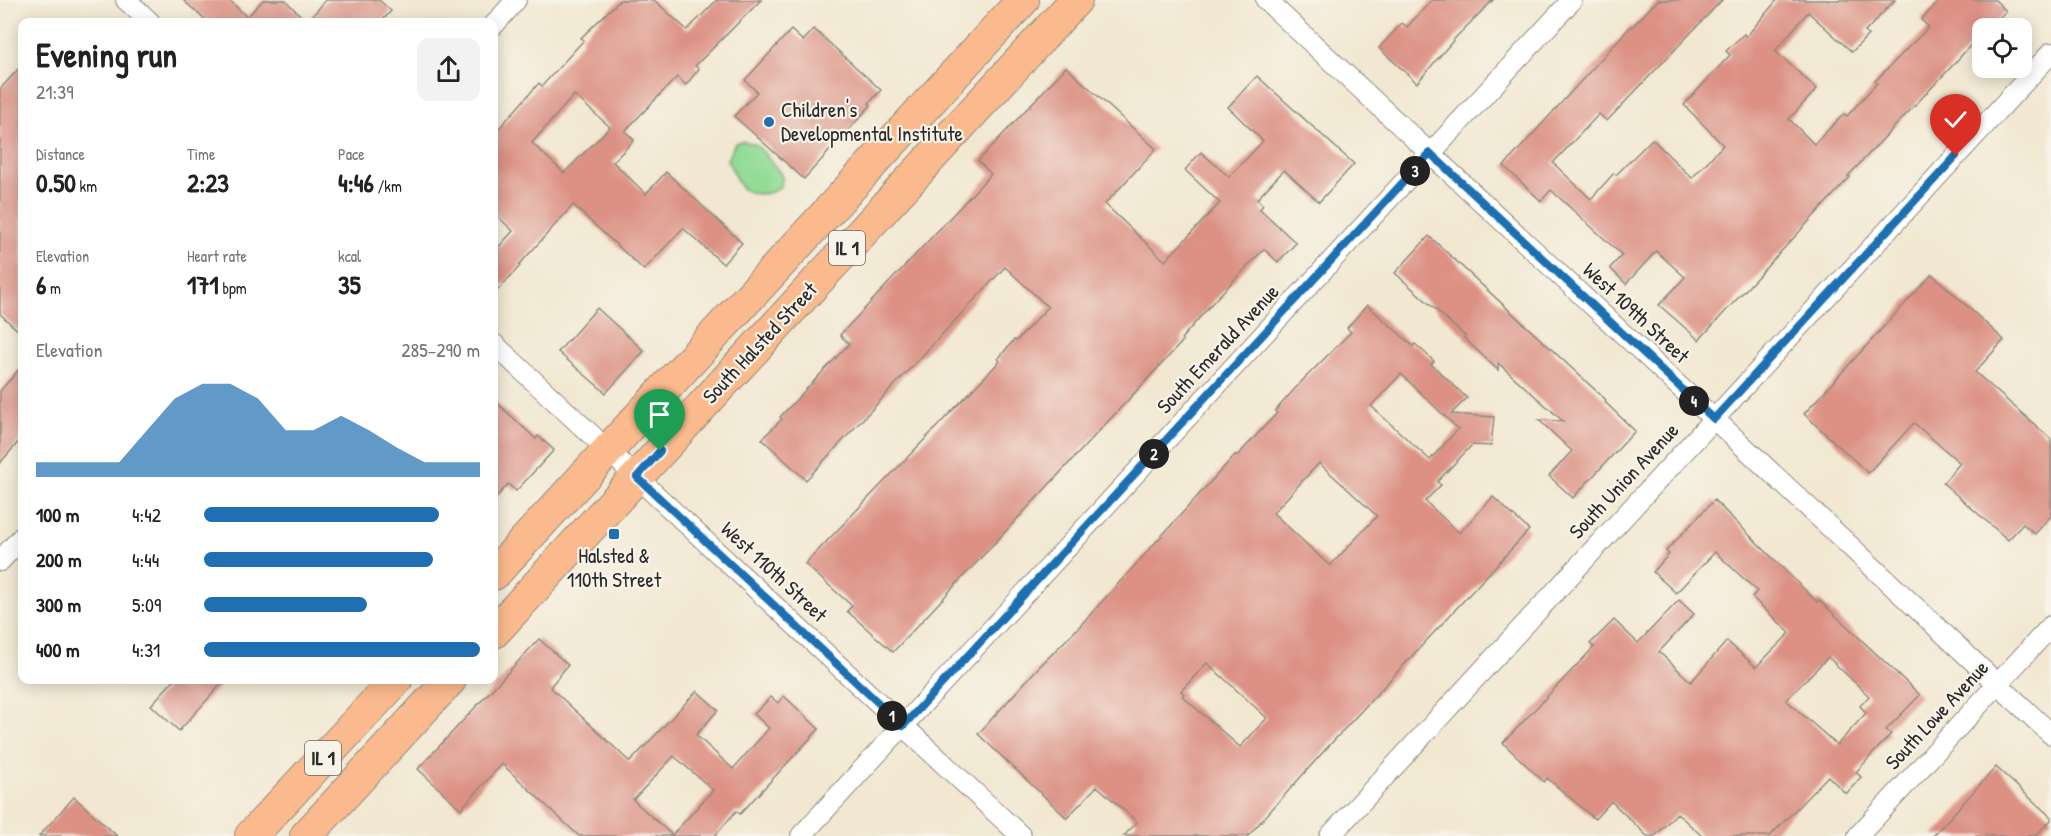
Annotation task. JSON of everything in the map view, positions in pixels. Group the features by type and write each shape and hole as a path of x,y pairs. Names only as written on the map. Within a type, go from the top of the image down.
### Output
{"main road":[{"name":"South Halsted Street","path":"498,570 1023,0"},
{"name":"South Halsted Street","path":"498,628 1076,0"},
{"name":"IL 1","path":"251,836 392,684"},
{"name":"IL 1","path":"306,836 446,684"}],"street":[{"path":"126,0 146,18"},
{"path":"498,20 516,0"},
{"name":"West 109th Street","path":"1266,0 2051,734"},
{"name":"South Emerald Avenue","path":"801,836 1572,0"},
{"name":"South Union Avenue","path":"1330,836 2051,53"},
{"name":"West 110th Street","path":"498,348 1021,836"},
{"path":"0,561 18,541"},
{"name":"South Lowe Avenue","path":"1858,836 2051,627"}],"green space":[{"path":"742,141 756,145 781,175 781,184 773,192 760,194 748,192 740,186 727,160 735,143"}],"building":[{"path":"183,0 229,0 247,17 263,0 285,0 303,18 203,18"},
{"path":"326,0 379,0 391,11 385,18 310,18"},
{"path":"620,0 654,0 687,30 717,0 761,0 695,66 699,69 686,85 677,77 625,131 634,140 613,162 646,194 666,172 742,243 723,264 683,228 644,270 573,205 498,290 498,248 513,231 498,217 498,129 539,83 542,86 584,40 581,38","holes":["574,95 610,127 564,173 532,143"]},
{"path":"1432,0 1493,0 1457,36 1417,83 1379,48 1402,23 1407,27"},
{"path":"1658,0 1722,0 1607,121 1599,114 1553,163 1591,199 1614,173 1616,175 1652,139 1692,178 1723,145 1684,105 1730,55 1726,51 1744,34 1746,37 1777,0 1895,0 1865,32 1868,35 1852,52 1808,12 1775,51 1817,89 1789,119 1814,144 1844,114 1847,116 1877,83 1875,81 1929,27 1921,20 1940,0 1995,0 2006,11 1999,18 1972,18 1972,44 1699,340 1659,305 1685,277 1656,251 1626,284 1610,268 1622,255 1551,190 1541,201 1504,166"},
{"path":"814,29 881,90 869,103 871,105 804,179 734,116 757,92 745,80 791,30 803,41"},
{"path":"1066,67 1156,149 1105,204 1165,261 1220,203 1185,170 1201,152 1229,177 1263,141 1228,107 1257,76 1354,164 1319,202 1284,170 1257,199 1263,205 1260,209 1296,243 1278,262 1264,249 1214,301 1181,339 1183,341 893,652 847,611 852,606 805,564 1000,361 998,359 1014,340 1016,341 1048,307 1005,267 806,480 762,439 849,344 840,335 991,174 978,161"},
{"path":"18,69 18,330 0,314 0,89"},
{"path":"1429,236 1606,400 1605,402 1635,431 1573,498 1549,476 1572,451 1539,420 1563,421 1498,363 1498,370 1464,338 1465,336 1395,273"},
{"path":"1932,274 2004,340 1975,372 2051,439 2051,516 2035,534 2023,524 2008,540 1943,483 1960,463 1914,423 1868,473 1804,414"},
{"path":"1367,305 1413,346 1415,344 1434,361 1431,364 1467,398 1451,414 1494,417 1491,446 1472,445 1437,482 1441,485 1425,501 1459,533 1493,497 1529,530 1248,836 1124,836 1137,822 1097,786 1067,818 978,734 1235,455 1237,456 1277,413 1275,411 1301,382 1351,332 1347,328","holes":["1401,374 1458,429 1430,460 1371,406","1319,463 1377,516 1330,566 1273,513","1207,663 1267,718 1240,747 1182,696 1184,694 1181,691"]},
{"path":"597,308 644,351 606,393 558,352"},
{"path":"18,371 18,443 0,463 0,391"},
{"path":"498,404 536,439 538,436 554,450 516,491 508,484 498,495"},
{"path":"1714,500 1817,602 1819,600 1920,695 1886,730 1891,734 1856,772 1861,777 1846,794 1828,776 1770,836 1702,836 1677,813 1655,836 1647,836 1611,801 1595,819 1547,778 1544,782 1503,743 1594,647 1590,644 1614,620 1638,643 1679,600 1694,614 1659,652 1691,682 1727,641 1756,667 1790,633 1752,597 1757,591 1715,552 1676,593 1653,572 1669,554 1666,551","holes":["1828,657 1869,696 1860,706 1866,713 1837,745 1786,700"]},
{"path":"539,639 568,665 550,687 630,762 697,691 718,710 696,735 733,769 769,728 754,714 771,697 778,703 784,696 819,729 740,814 736,811 715,836 579,836 502,764 461,809 418,769","holes":["674,756 713,790 672,835 633,800"]},
{"path":"170,684 221,684 179,731 151,705"},
{"path":"1996,767 2051,817 2051,820 2035,836 1933,836"},
{"path":"74,797 117,836 39,836"}],"place":[{"name":"Children's Developmental Institute","path":"769,122"},
{"name":"Halsted & 110th Street","path":"614,534"}],"route":[{"path":"660,451 637,477 903,726 1430,153 1714,419 1956,156"}]}
